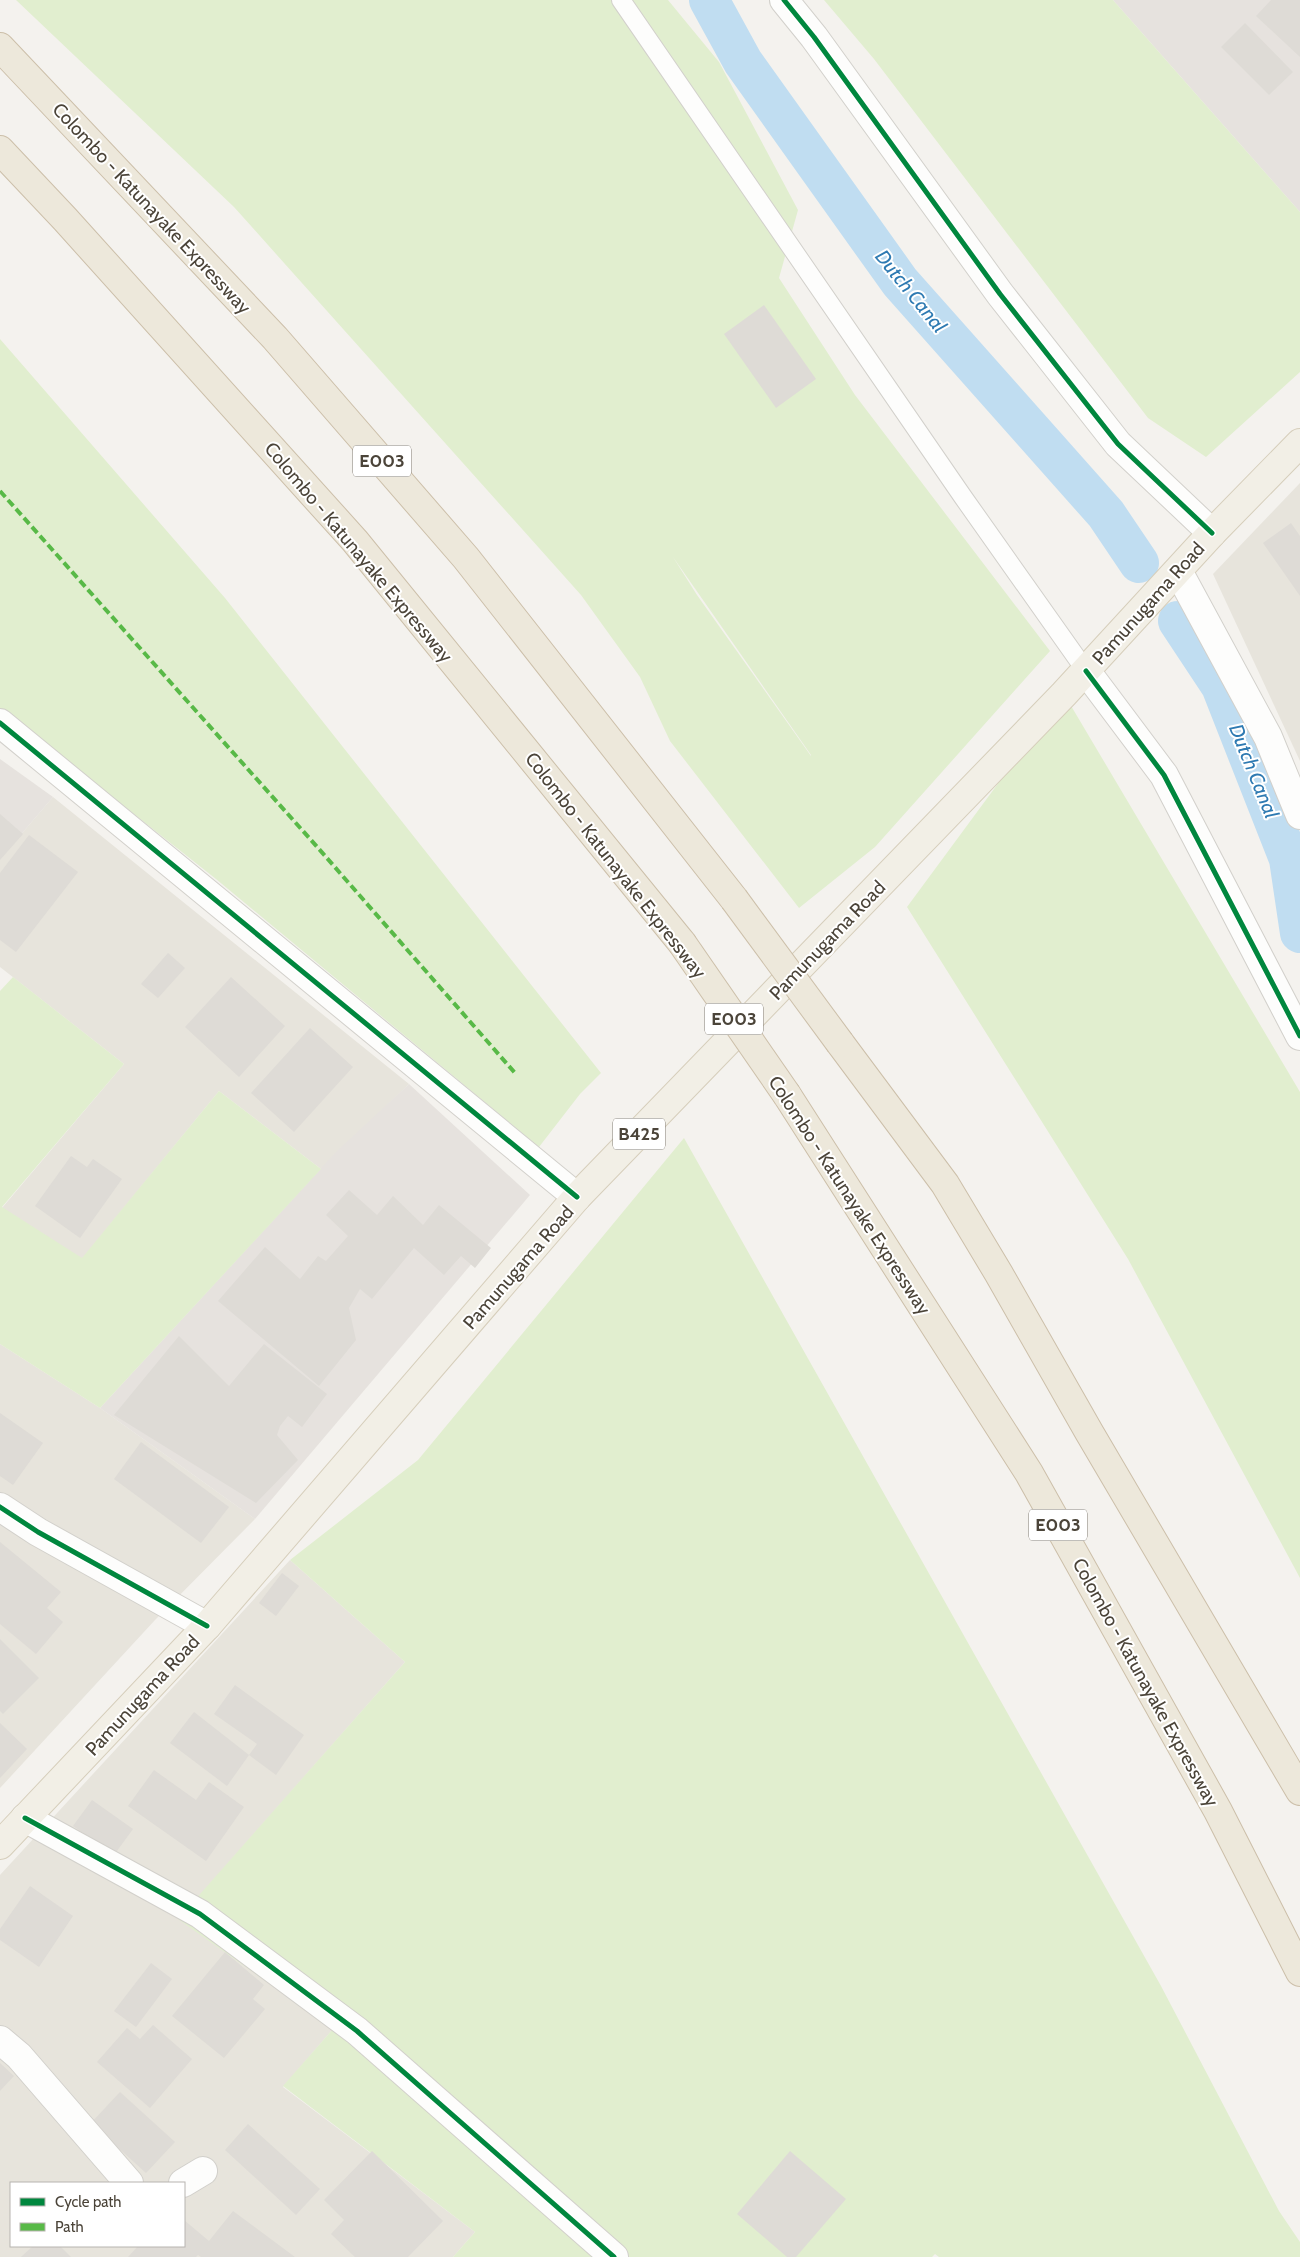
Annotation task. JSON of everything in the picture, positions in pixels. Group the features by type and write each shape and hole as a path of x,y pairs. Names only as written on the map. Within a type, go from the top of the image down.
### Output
{"highway":[{"name":"Colombo - Katunayake Expressway","path":"0,47 275,338 466,558 734,900 944,1184 999,1274 1089,1432 1300,1791"},
{"name":"Colombo - Katunayake Expressway","path":"0,150 66,219 355,541 682,943 787,1095 1029,1473 1218,1811 1300,1972"}],"main road":[{"name":"Pamunugama Road","path":"0,1845 207,1626 577,1198 1086,671 1212,533 1300,443"}],"street":[{"path":"784,0 814,37 1000,294 1118,444 1212,533"},
{"path":"1178,571 1268,737 1300,815"},
{"path":"1086,671 1164,774 1300,1036"},
{"path":"0,723 577,1198"},
{"path":"0,1507 38,1532 207,1626"},
{"path":"25,1818 200,1914 232,1937 357,2031 614,2257"},
{"path":"0,2040 18,2056 128,2182"}],"lane":[{"path":"621,0 963,497 1086,671"}],"shaded area":[{"path":"1113,0 1300,0 1300,212"},
{"path":"1300,483 1300,761 1213,574"},
{"path":"0,759 53,797 0,859"},
{"path":"53,797 409,1084 321,1169 219,1091 82,1259 2,1208 124,1064 0,967 0,859"},
{"path":"409,1084 530,1195 255,1519 100,1408 337,1151"},
{"path":"0,1344 100,1408 255,1519 155,1620 0,1788"},
{"path":"290,1560 405,1662 179,1919 333,2029 283,2087 475,2232 453,2257 0,2257 0,1875"}],"green space":[{"path":"16,0 668,0 719,62 798,210 779,278 855,395 1050,651 875,847 799,908 670,741 640,677 581,595 234,207","holes":["673,557 811,755 697,595"]},
{"path":"824,0 1113,0 1300,212 1300,372 1206,457 1148,418 874,59"},
{"path":"0,339 225,598 601,1073 580,1094 539,1147 216,879 0,708"},
{"path":"1064,694 1300,1092 1300,1578 1128,1259 907,907"},
{"path":"13,977 124,1064 2,1207 82,1258 219,1091 321,1169 100,1408 0,1344 0,991"},
{"path":"684,1138 1161,1986 1279,2211 1300,2242 1300,2257 939,2257 935,2254 932,2257 453,2257 475,2232 283,2086 333,2029 178,1919 405,1662 290,1560 418,1460"}],"building":[{"path":"1271,0 1300,0 1300,57 1256,16"},
{"path":"1245,23 1293,72 1269,95 1221,47"},
{"path":"764,305 816,379 776,408 724,334"},
{"path":"1291,523 1300,536 1300,596 1263,543"},
{"path":"0,814 23,834 0,860"},
{"path":"29,835 78,872 16,952 0,940 0,873"},
{"path":"168,953 185,968 158,998 141,984"},
{"path":"231,977 285,1026 239,1077 185,1027"},
{"path":"310,1028 353,1067 294,1132 251,1093"},
{"path":"71,1156 87,1167 93,1159 122,1179 80,1238 35,1206"},
{"path":"349,1190 377,1215 393,1196 423,1225 439,1205 491,1248 475,1268 461,1256 444,1275 414,1248 372,1299 360,1289 349,1308 356,1340 319,1386 218,1301 265,1247 300,1279 318,1256 326,1261 348,1236 326,1215"},
{"path":"179,1336 229,1386 264,1344 327,1394 302,1427 288,1416 280,1426 277,1435 298,1460 256,1503 114,1415"},
{"path":"0,1413 43,1443 13,1485 0,1476"},
{"path":"141,1442 229,1507 201,1543 114,1479"},
{"path":"0,1542 61,1592 47,1608 63,1622 36,1654 0,1624"},
{"path":"282,1573 299,1586 276,1616 259,1603"},
{"path":"0,1639 39,1678 3,1714 0,1711"},
{"path":"235,1685 304,1735 276,1775 249,1755 257,1744 214,1714"},
{"path":"194,1712 249,1755 227,1786 170,1743"},
{"path":"0,1723 27,1749 0,1778"},
{"path":"154,1770 196,1800 209,1782 244,1807 206,1861 128,1806"},
{"path":"92,1800 133,1829 114,1855 73,1826"},
{"path":"30,1886 73,1916 39,1967 0,1940 0,1929"},
{"path":"225,1952 264,1985 253,1999 265,2009 224,2058 172,2016"},
{"path":"151,1963 172,1979 136,2027 114,2011"},
{"path":"153,2025 192,2059 150,2108 97,2062 127,2028 140,2039"},
{"path":"0,2063 14,2076 0,2091"},
{"path":"120,2092 175,2142 146,2173 91,2123"},
{"path":"248,2124 320,2189 296,2215 225,2150"},
{"path":"372,2151 443,2221 408,2257 355,2257 331,2234 344,2220 324,2200"},
{"path":"790,2151 846,2199 796,2257 787,2257 737,2214"},
{"path":"233,2211 295,2257 201,2257 198,2255 196,2257 128,2257 137,2247 185,2247 185,2221 209,2241"},
{"path":"32,2247 61,2247 71,2257 21,2257"}],"waterway":[{"name":"Dutch Canal","path":"709,0 743,62 900,282 1106,514 1139,563"},
{"name":"Dutch Canal","path":"1178,621 1221,686 1289,859 1300,933"}],"marked path":[{"path":"0,491 319,849 515,1073"}],"cycle path":[{"path":"784,0 814,37 1000,294 1118,444 1212,533"},
{"path":"1086,671 1164,775 1300,1036"},
{"path":"0,723 577,1197"},
{"path":"0,1507 38,1532 207,1626"},
{"path":"25,1818 200,1914 357,2031 614,2257"}]}
